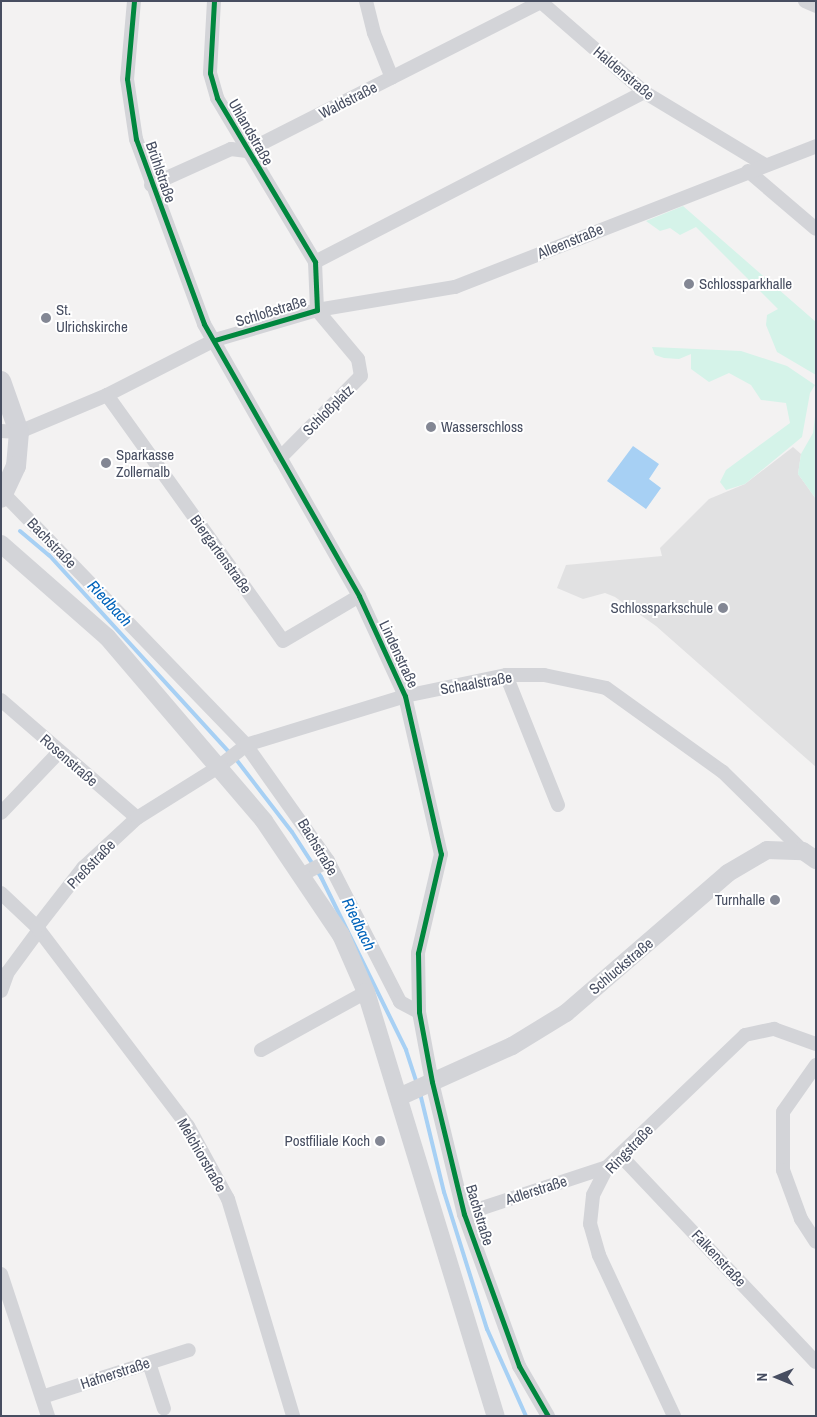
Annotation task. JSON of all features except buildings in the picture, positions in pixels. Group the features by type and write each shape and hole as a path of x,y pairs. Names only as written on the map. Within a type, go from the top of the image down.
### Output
{"main road":[{"path":"1,381 16,466 3,496"}],"street":[{"name":"Brühlstraße","path":"134,1 127,79 136,139 151,185 204,324 215,340"},
{"name":"Uhlandstraße","path":"214,1 210,73 217,98 247,151 316,262"},
{"path":"366,1 374,33 392,78"},
{"path":"805,1 816,6"},
{"name":"Waldstraße","path":"151,185 231,149 247,151 541,2"},
{"name":"Haldenstraße","path":"541,2 644,92 765,165"},
{"path":"316,262 644,92"},
{"name":"Alleenstraße","path":"317,310 455,287 816,146"},
{"path":"748,171 816,229"},
{"name":"Schloßstraße","path":"10,431 108,395 215,340 317,310 316,262"},
{"name":"Schloßplatz","path":"280,458 362,376 358,359 317,310"},
{"name":"Lindenstraße","path":"215,340 359,596 405,696 441,854 418,954 419,1012"},
{"name":"Biergartenstraße","path":"108,395 283,641 359,596"},
{"name":"Bachstraße","path":"3,496 232,755 315,867 400,1002 419,1012 429,1083 464,1214 518,1366 548,1416"},
{"name":"Bachstraße","path":"1,544 107,636 232,755 264,821 315,867 341,935 366,992 404,1095 496,1416"},
{"path":"506,675 558,805"},
{"name":"Schaalstraße","path":"232,755 405,696 506,675 544,675 606,688 723,772 809,856"},
{"name":"Rosenstraße","path":"1,700 137,818"},
{"path":"1,813 59,752"},
{"name":"Preßstraße","path":"1,990 8,972 83,868 137,818 232,755"},
{"name":"Schluckstraße","path":"404,1095 512,1046 566,1013 728,873 767,850 809,856"},
{"name":"Melchiorstraße","path":"1,894 38,929 188,1126 228,1199 293,1416"},
{"path":"261,1050 366,992"},
{"name":"Ringstraße","path":"674,1416 599,1255 590,1224 593,1195 607,1167 745,1035 774,1029 816,1044"},
{"path":"816,1065 782,1112 783,1170 801,1219 816,1242"},
{"name":"Falkenstraße","path":"620,1155 816,1362"},
{"name":"Adlerstraße","path":"464,1214 607,1167"},
{"path":"1,1274 48,1416"},
{"name":"Hafnerstraße","path":"42,1397 189,1350"},
{"path":"149,1363 164,1409"}],"shaded area":[{"name":"Schlossparkschule","path":"793,447 801,454 798,474 816,499 816,767 656,626 615,597 605,593 583,599 557,588 566,565 662,556 660,548 709,499 745,484"}],"green space":[{"path":"683,206 816,322 816,375 777,352 766,325 767,315 778,309 696,227 680,235 670,228 660,231 646,221"},
{"path":"652,347 741,351 787,366 815,385 810,393 802,437 745,484 726,490 720,482 726,470 790,423 786,403 761,400 751,385 729,373 709,382 691,369 691,354 679,359 664,358 655,355"},
{"path":"816,408 816,499 798,474 801,454 813,433"}],"water":[{"path":"633,446 659,464 649,479 661,488 646,509 607,481"}],"waterway":[{"name":"Riedbach","path":"20,531 49,555 230,753"},
{"name":"Riedbach","path":"235,758 292,832 321,877 406,1050 417,1084"},
{"name":"Riedbach","path":"420,1093 444,1192 487,1329 526,1416"}],"cycle path":[{"path":"134,1 127,79 136,139 204,324 359,596 405,696 441,854 418,953 419,1012 432,1082 464,1214 519,1366 548,1416"},
{"path":"214,1 210,73 217,98 315,262 317,310 215,340"}],"place":[{"name":"Schlossparkhalle","path":"689,284"},
{"name":"St. Ulrichskirche","path":"46,318"},
{"name":"Wasserschloss","path":"431,427"},
{"name":"Sparkasse Zollernalb","path":"106,463"},
{"name":"Schlossparkschule","path":"723,608"},
{"name":"Turnhalle","path":"775,900"},
{"name":"Postfiliale Koch","path":"380,1141"}]}
